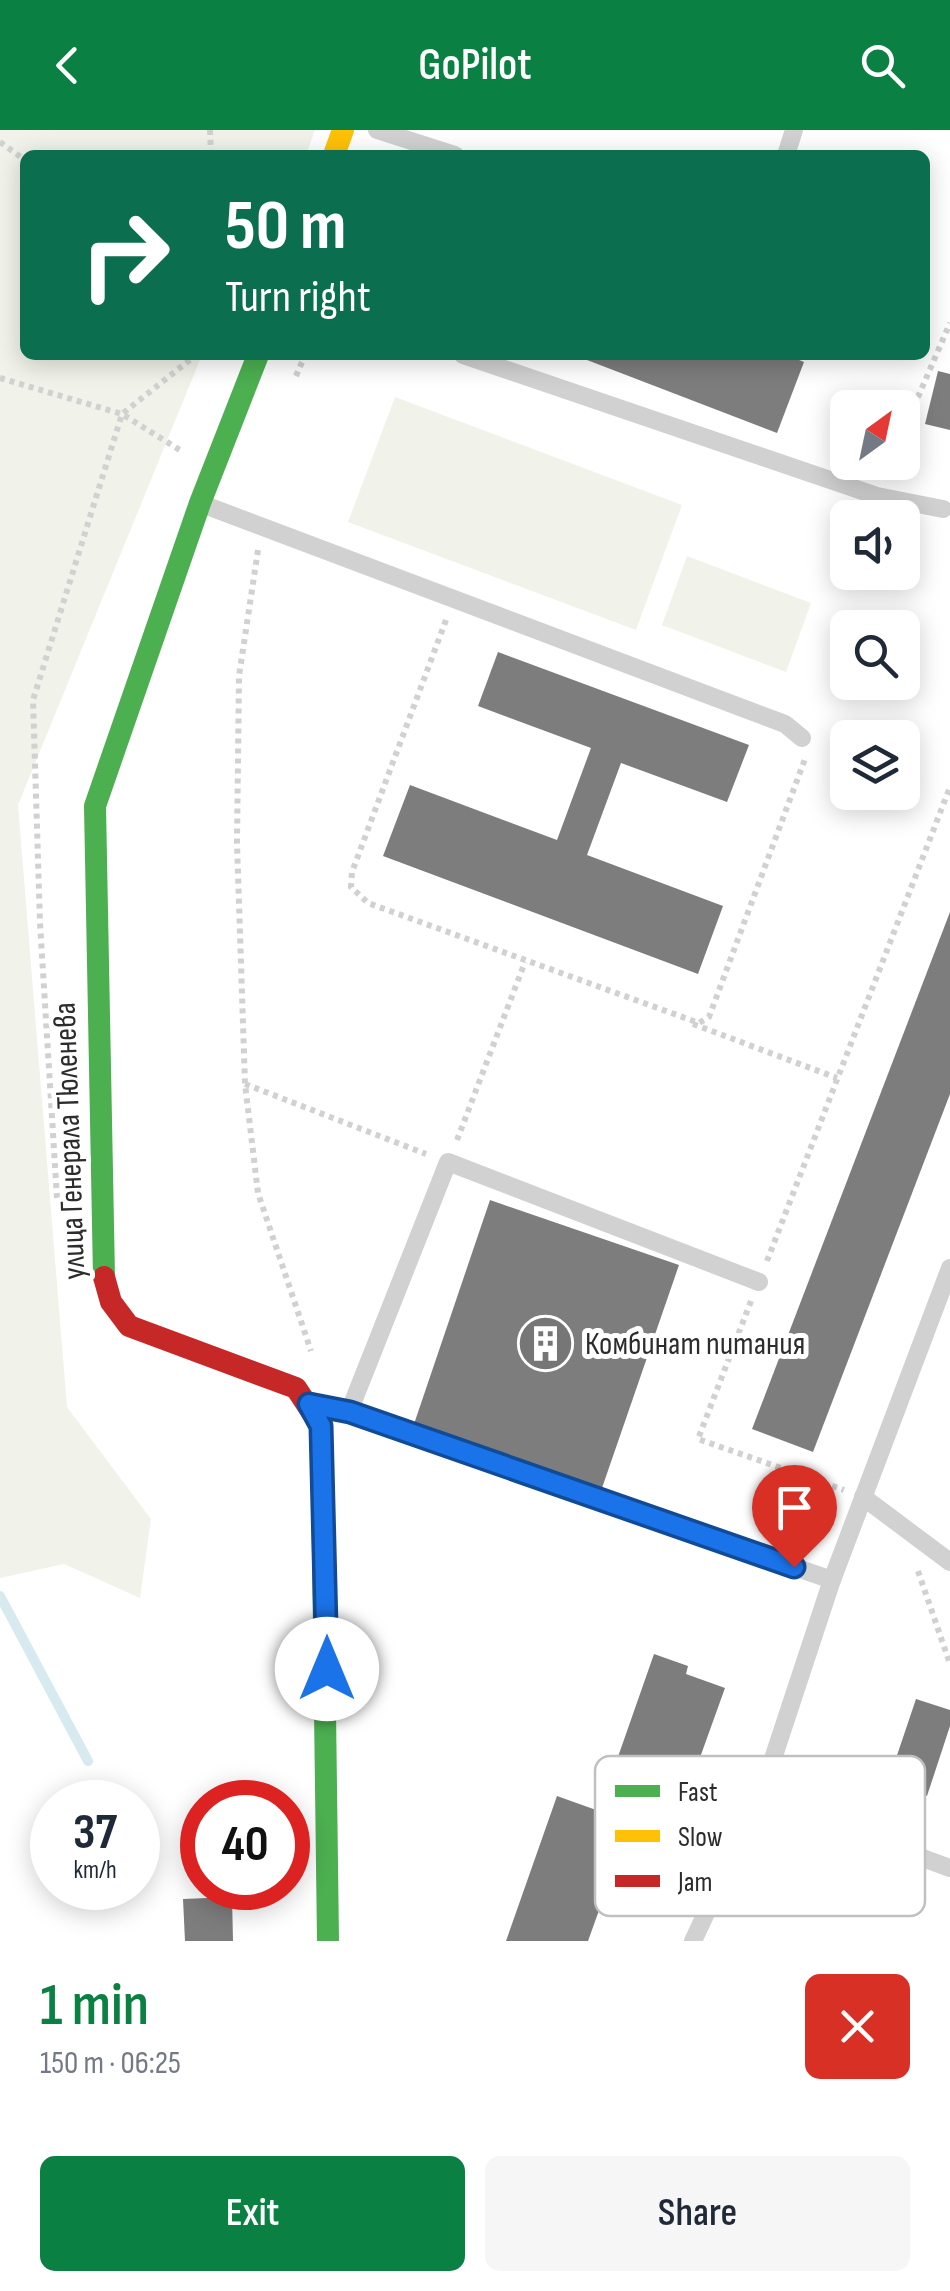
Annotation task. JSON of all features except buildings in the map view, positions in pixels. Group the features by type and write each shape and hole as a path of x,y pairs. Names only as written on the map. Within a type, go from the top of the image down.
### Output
{"street":[{"name":"улица Генерала Тюленева","path":"256,360 200,503 95,806 104,1284 114,1312 129,1326 274,1378 296,1388 309,1404"},
{"path":"309,1404 321,1426 326,1567 328,1941"}],"lane":[{"path":"377,130 439,150"},
{"path":"478,360 877,496 943,509"},
{"path":"200,503 785,724 802,738"},
{"path":"350,1412 448,1162 758,1282"},
{"path":"774,1756 832,1580 950,1268"},
{"path":"309,1404 350,1412 832,1580"},
{"path":"863,1497 950,1562"},
{"path":"925,1859 950,1868"},
{"path":"693,1941 705,1916"}],"path":[{"path":"920,392 950,323"},
{"path":"0,378 122,414 212,470"},
{"path":"262,527 239,676 237,842 246,1084 258,1193 315,1364"},
{"path":"453,600 352,872 352,887 368,903 837,1078"},
{"path":"686,1022 699,1023 709,1017 806,754 802,738"},
{"path":"863,1497 698,1439 950,787"},
{"path":"246,1084 448,1162 525,962"},
{"path":"904,1528 950,1664"}],"shaded area":[{"path":"0,130 315,130 308,150 20,150 20,360 200,360 18,805 67,1407 151,1519 140,1598 64,1564 0,1578"},
{"path":"395,397 682,505 636,630 348,522"},
{"path":"687,556 811,603 786,672 662,625"}],"waterway":[{"path":"0,1596 88,1761"}],"traffic: fast":[{"path":"104,1277 95,806 200,503 256,360"},
{"path":"322,1479 328,1941"}],"traffic: slow":[{"path":"336,150 343,130"}],"traffic: jam":[{"path":"104,1277 111,1302 129,1326 296,1388 321,1426 322,1479"}],"place":[{"name":"Комбинат питания","path":"546,1344"}],"route":[{"path":"327,1669 321,1426 309,1404 350,1412 794,1567"}]}
